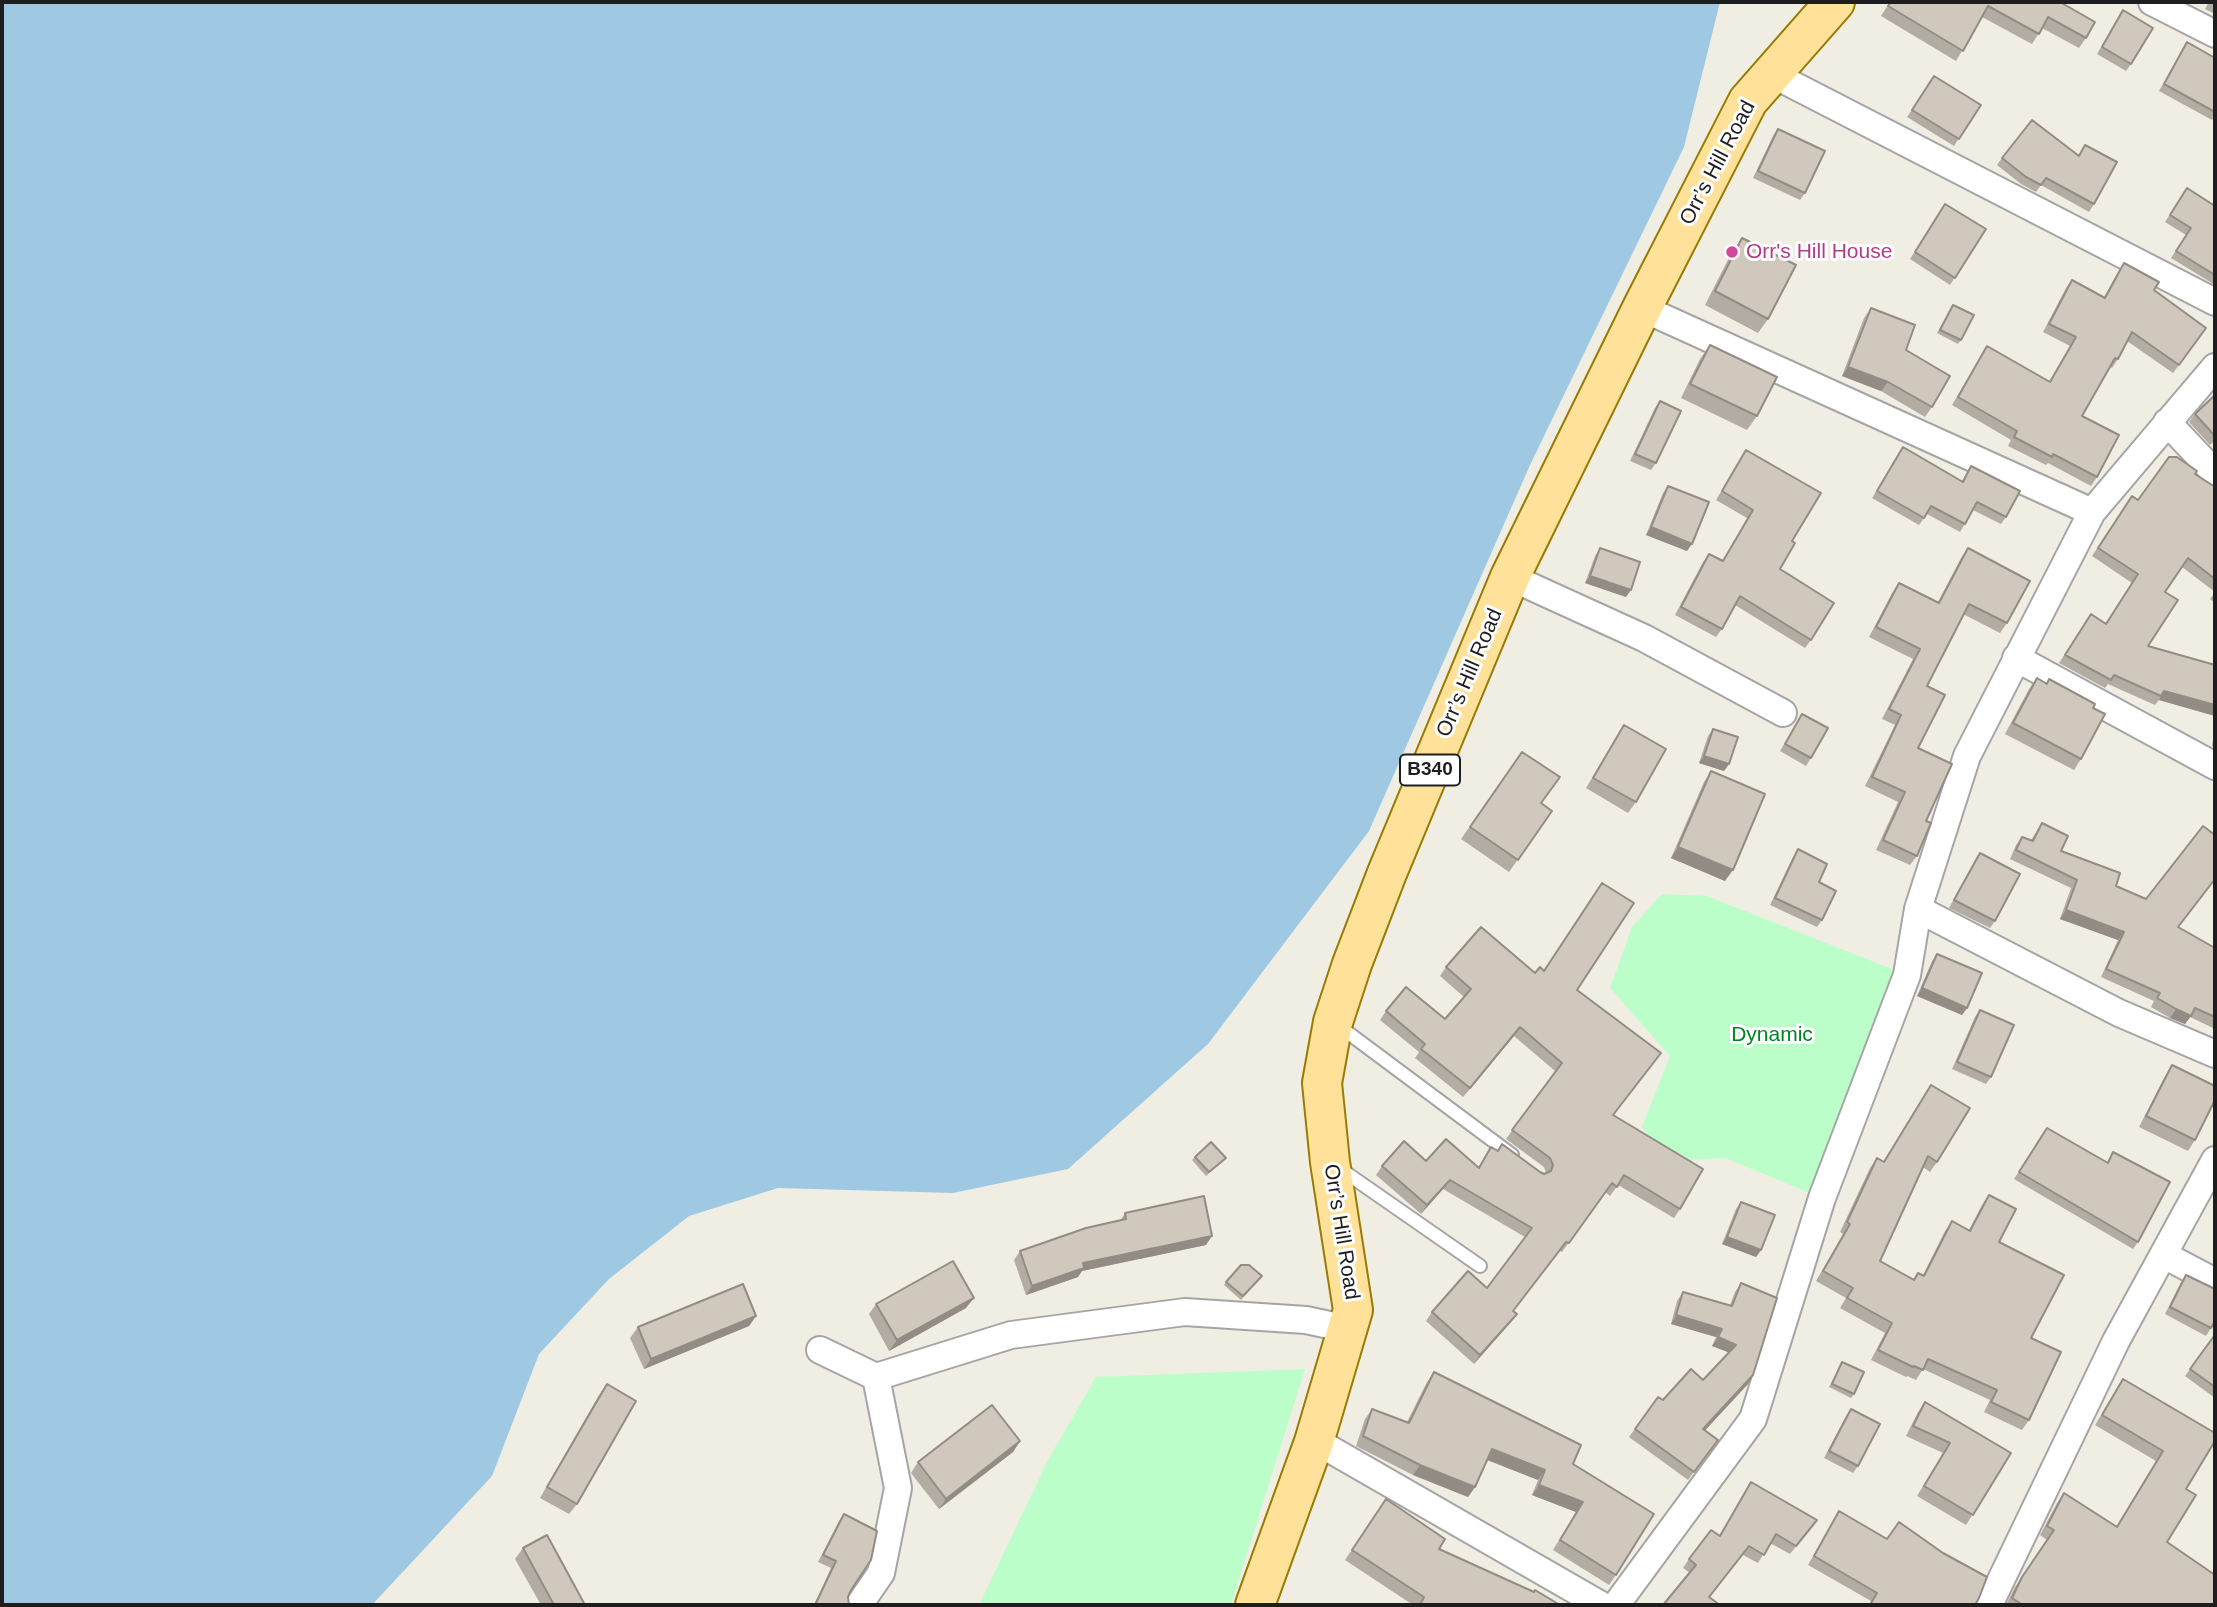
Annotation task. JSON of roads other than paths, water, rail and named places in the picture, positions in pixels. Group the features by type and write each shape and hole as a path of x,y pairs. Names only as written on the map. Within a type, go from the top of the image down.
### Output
{"main road":[{"name":"Orr’s Hill Road","path":"1255,1605 1314,1442 1353,1310 1330,1162 1322,1083 1333,1021 1352,964 1510,577 1642,308 1748,101 1835,2"}],"street":[{"path":"2152,2 2215,34"},
{"path":"1772,74 2215,302"},
{"path":"1642,308 2092,512"},
{"path":"1616,1605 1753,1419 1822,1198 1907,975 1918,909 1967,756 2092,512 2215,367"},
{"path":"2167,422 2215,473"},
{"path":"1510,577 1644,638 1783,713"},
{"path":"2016,658 2215,766"},
{"path":"1918,909 2119,1013 2215,1054"},
{"path":"1989,1605 2116,1341 2215,1160"},
{"path":"2164,1255 2215,1282"},
{"path":"820,1350 876,1377 1010,1335 1185,1312 1306,1320 1348,1329"},
{"path":"859,1605 881,1573 898,1488 876,1377"},
{"path":"1314,1442 1601,1605"}],"lane":[{"path":"1333,1021 1528,1166"},
{"path":"1330,1162 1480,1266"}],"water":[{"path":"2,2 1720,2 1684,147 1530,465 1369,831 1208,1044 1068,1169 953,1193 778,1188 689,1216 609,1279 539,1354 492,1476 372,1605 2,1605"}],"place":[{"name":"Orr's Hill House","path":"1732,252"}],"park label":[{"name":"Dynamic","path":"1772,1035"}]}
